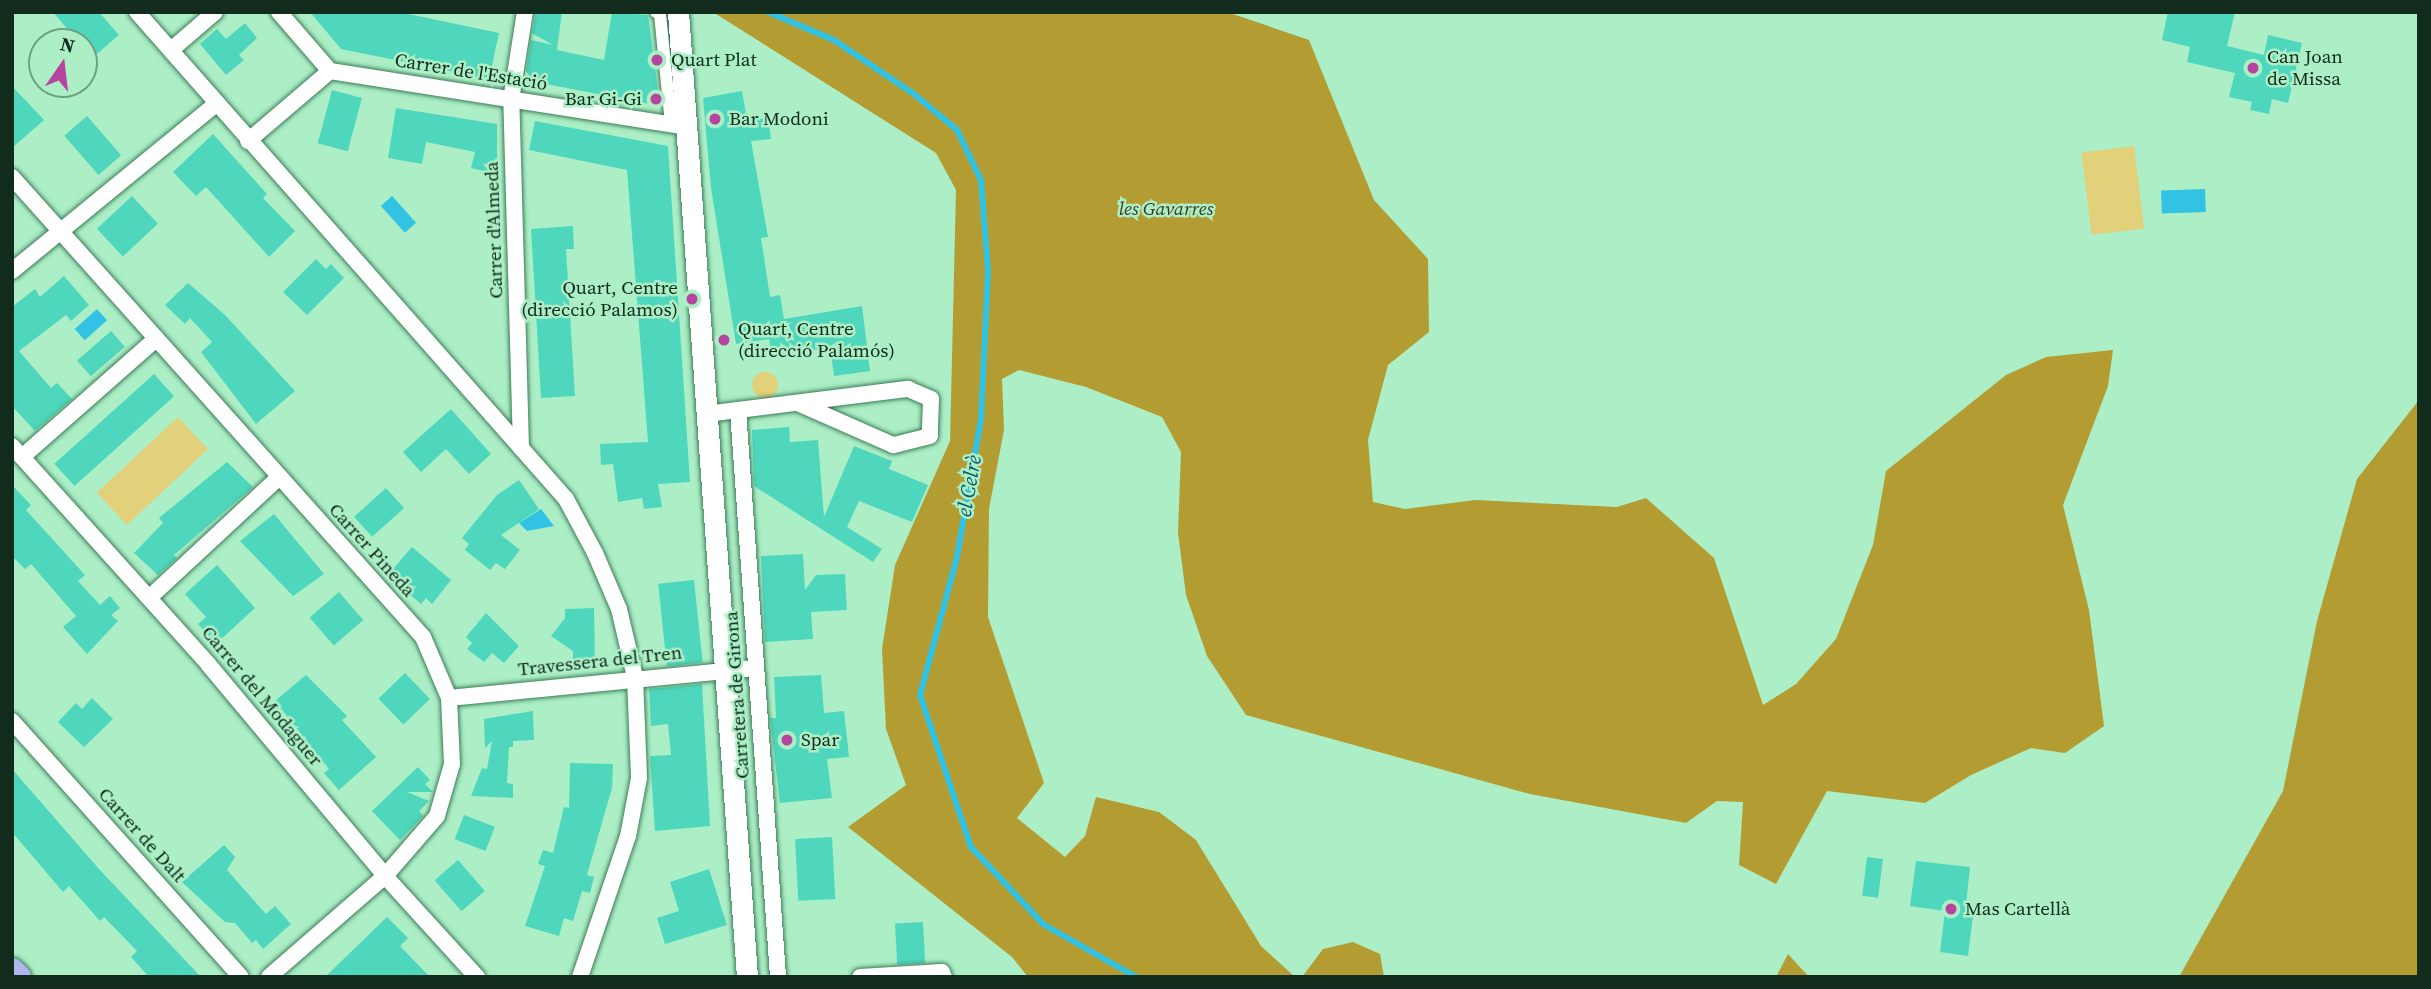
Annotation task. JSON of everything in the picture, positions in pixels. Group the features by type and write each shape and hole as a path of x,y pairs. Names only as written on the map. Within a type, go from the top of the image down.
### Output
{"main road":[{"path":"678,12 679,126 706,414 747,977"},
{"path":"12,970 19,977"}],"street":[{"path":"137,12 566,499 595,553 619,609 635,677 639,778 628,836 580,977"},
{"path":"171,50 215,12"},
{"path":"248,141 330,71 279,12"},
{"name":"Carrer d'Almeda","path":"521,448 511,100 525,12"},
{"path":"656,12 660,13 679,126"},
{"name":"Carrer de l'Estació","path":"330,71 679,126"},
{"path":"12,271 217,103"},
{"name":"Carrer Pineda","path":"12,177 423,637 449,698 452,764 437,816 385,876 269,977"},
{"path":"17,451 156,339"},
{"path":"706,414 908,389 931,399 930,436 893,445 800,404"},
{"name":"Carretera de Girona","path":"738,410 778,977"},
{"name":"Carrer del Modaguer","path":"17,451 149,598 385,876 477,977"},
{"path":"149,598 279,477"},
{"name":"Travessera del Tren","path":"449,698 635,677 756,668"},
{"name":"Carrer de Dalt","path":"12,721 241,977"},
{"path":"860,977 943,975"}],"shaded area":[{"path":"2134,146 2144,228 2092,235 2081,152"},
{"path":"765,372 775,375 778,385 775,395 765,398 755,395 752,385 755,375"},
{"path":"178,417 208,449 127,525 97,493"}],"green space":[{"name":"les Gavarres","path":"698,12 1227,12 1309,40 1374,200 1428,259 1429,332 1388,365 1368,440 1373,502 1405,509 1475,500 1617,507 1646,498 1714,558 1763,705 1796,684 1836,639 1873,545 1886,471 2006,375 2046,357 2113,350 2108,386 2063,505 2089,610 2104,726 2065,753 2031,748 1971,775 1925,803 1827,791 1776,884 1739,865 1743,802 1717,801 1686,823 1530,794 1246,715 1207,656 1186,595 1178,533 1181,452 1162,417 1086,387 1019,370 1002,379 1004,430 989,509 988,617 1044,783 1017,818 1065,857 1085,836 1096,797 1159,812 1196,840 1261,946 1295,977 1028,977 1012,957 848,827 906,785 886,729 882,649 895,565 950,441 956,190 936,153 716,14"},
{"path":"2419,400 2419,977 2179,977 2283,791 2317,621 2357,479"},
{"path":"1353,942 1380,954 1384,977 1302,977 1323,949"},
{"path":"1788,954 1809,977 1776,977"}],"water":[{"path":"2205,189 2206,212 2162,214 2161,191"},
{"path":"392,196 416,223 405,233 381,206"},
{"path":"97,309 107,320 85,340 75,329"},
{"path":"541,509 554,526 527,531 519,523"}],"building":[{"path":"53,12 99,12 119,35 98,53 98,28 66,28"},
{"path":"310,12 399,12 499,33 489,79 341,49"},
{"path":"536,12 562,12 557,50 604,60 612,12 648,15 660,106 525,80 531,40 553,45 532,33"},
{"name":"Can Joan de Missa","path":"2168,12 2235,12 2227,46 2264,55 2268,35 2302,43 2288,103 2272,99 2269,114 2250,110 2252,102 2229,97 2235,73 2187,62 2190,47 2162,40"},
{"path":"245,23 257,38 239,55 244,60 226,75 200,44 217,29 226,39"},
{"path":"12,86 44,120 12,148"},
{"path":"332,90 362,98 348,151 318,143"},
{"path":"742,91 747,120 768,118 771,139 751,141 768,237 761,238 770,297 780,295 784,319 862,306 870,371 834,376 830,347 772,357 769,339 736,344 711,188 703,98"},
{"path":"396,108 497,124 497,174 471,168 475,152 426,142 422,164 388,158"},
{"path":"87,116 121,155 98,175 64,136"},
{"path":"535,121 668,146 690,482 658,484 662,507 644,509 642,498 618,502 613,464 601,465 600,444 648,442 627,170 529,150"},
{"path":"213,134 267,194 263,198 295,231 269,257 206,187 196,196 173,172"},
{"path":"132,196 158,224 123,257 97,229"},
{"path":"573,226 574,249 566,249 575,396 541,398 531,229"},
{"path":"316,259 326,269 331,264 344,278 307,315 283,292"},
{"path":"64,276 89,305 71,321 66,315 19,351 51,388 57,383 72,399 35,431 12,406 12,307 35,289 40,297"},
{"path":"188,283 225,315 295,391 256,424 201,352 212,342 190,318 185,324 165,305"},
{"path":"111,331 125,347 91,376 77,361"},
{"path":"154,374 174,396 74,486 54,464"},
{"path":"451,409 491,454 469,474 446,449 421,472 403,452"},
{"path":"789,427 790,442 818,440 824,517 854,446 892,461 889,469 928,485 912,522 859,501 847,527 882,549 873,562 754,486 752,430"},
{"path":"227,462 253,487 174,555 177,558 158,575 134,553 163,523 159,518"},
{"path":"519,480 539,509 501,535 520,550 505,569 496,563 490,570 465,550 469,544 462,538 497,495"},
{"path":"12,485 31,505 26,510 85,575 78,581 100,605 110,596 120,608 111,615 118,621 87,654 63,627 76,616 31,564 25,569 12,556"},
{"path":"386,488 404,508 372,537 354,517"},
{"path":"274,514 324,574 293,596 240,541"},
{"path":"412,547 451,580 432,604 426,598 421,604 395,582 400,576 392,570"},
{"path":"803,554 805,590 816,575 845,574 847,610 811,612 813,639 765,642 761,556"},
{"path":"217,565 255,608 216,644 198,624 206,617 185,594"},
{"path":"694,580 703,663 667,666 658,584"},
{"path":"339,592 363,620 334,646 310,618"},
{"path":"594,608 595,663 573,663 573,651 551,636 565,618 565,609"},
{"path":"486,613 519,646 504,663 492,653 484,662 467,649 472,643 466,637"},
{"path":"405,673 430,699 403,725 378,699"},
{"path":"306,675 347,716 342,720 376,757 339,790 324,773 329,769 275,701"},
{"path":"821,675 824,713 844,711 849,757 827,759 832,798 780,803 770,718 776,718 774,677"},
{"path":"702,684 710,826 655,831 650,756 671,755 668,724 651,726 649,689"},
{"path":"92,698 113,719 84,747 58,722 76,703 82,709"},
{"path":"533,711 534,740 513,741 513,747 509,747 507,783 513,784 513,798 471,796 482,768 487,769 492,741 485,748 484,719"},
{"path":"570,763 613,764 612,788 587,875 594,877 590,893 582,891 573,921 564,918 559,936 525,926 545,866 538,864 543,850 553,853 564,807 569,808"},
{"path":"418,767 430,780 425,784 433,792 407,792 429,801 419,811 423,816 400,840 372,811"},
{"path":"12,769 99,869 201,977 149,977 131,957 137,951 104,917 100,921 69,886 63,892 12,832"},
{"path":"464,815 495,827 485,851 455,839"},
{"path":"832,837 835,899 798,901 795,839"},
{"path":"224,845 235,857 227,870 266,914 275,906 291,924 263,949 256,940 252,943 235,923 225,922 182,882"},
{"path":"1867,857 1883,859 1878,898 1862,896"},
{"path":"458,860 485,891 462,911 435,880"},
{"name":"Mas Cartellà","path":"1916,861 1970,867 1966,905 1974,907 1968,956 1940,952 1945,911 1910,906"},
{"path":"709,869 727,925 665,944 657,918 679,911 670,882"},
{"path":"387,917 408,938 400,946 430,977 325,977"},
{"path":"923,922 925,963 897,964 895,923"}],"waterway":[{"name":"el Celrè","path":"768,12 834,40 914,94 957,130 981,180 988,271 981,419 957,557 920,695 971,847 1043,924 1136,977"}],"place":[{"name":"Quart Plat","path":"657,60"},
{"name":"Can Joan de Missa","path":"2253,68"},
{"name":"Bar Gi-Gi","path":"656,99"},
{"name":"Bar Modoni","path":"715,119"},
{"name":"Quart, Centre (direcció Palamos)","path":"692,299"},
{"name":"Quart, Centre (direcció Palamós)","path":"724,340"},
{"name":"Spar","path":"787,740"},
{"name":"Mas Cartellà","path":"1951,909"}]}
